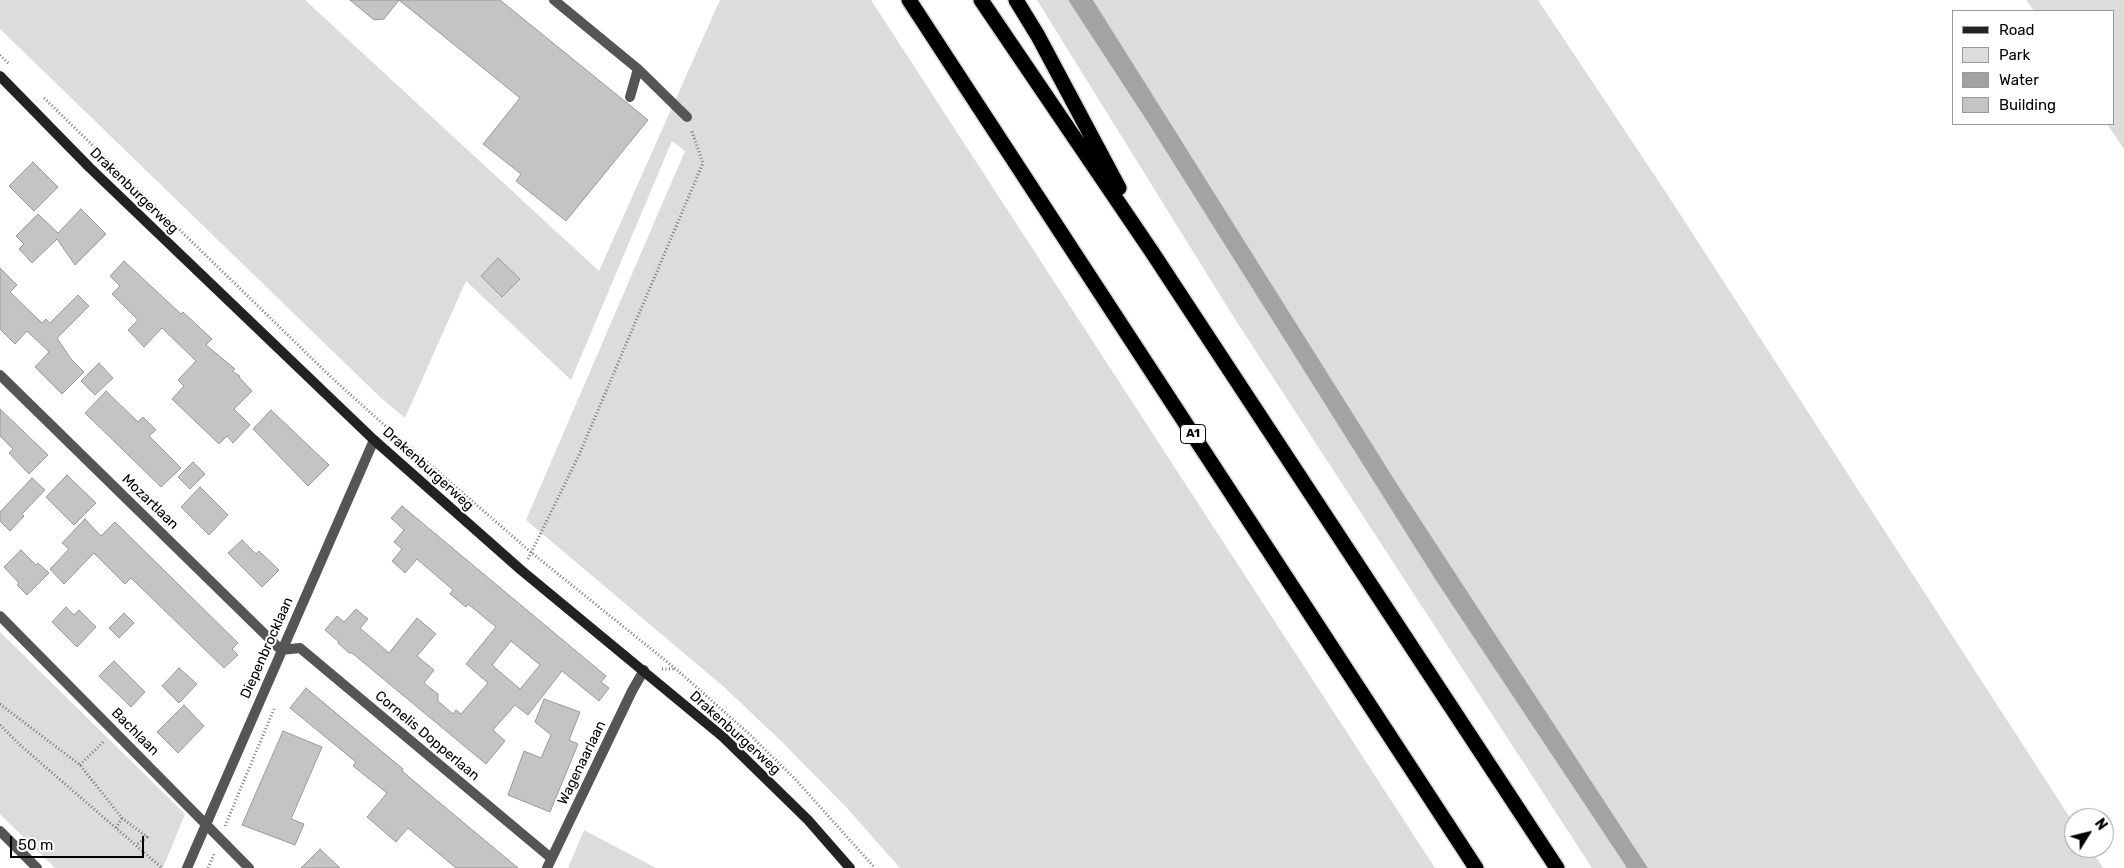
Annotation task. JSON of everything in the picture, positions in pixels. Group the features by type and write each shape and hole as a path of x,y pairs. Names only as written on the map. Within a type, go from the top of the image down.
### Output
{"highway":[{"name":"A1","path":"909,0 1476,868"},
{"path":"981,0 1152,252 1557,868"},
{"path":"1016,0 1038,36 1152,252"}],"main road":[{"name":"Drakenburgerweg","path":"0,76 89,167 374,440 521,570 723,737 808,820 850,868"}],"street":[{"path":"554,0 638,68 687,117"},
{"path":"630,97 638,68"},
{"name":"Mozartlaan","path":"0,374 281,650"},
{"name":"Diepenbrocklaan","path":"187,868 374,440"},
{"name":"Bachlaan","path":"0,616 250,868"},
{"name":"Cornelis Dopperlaan","path":"281,650 300,648 552,858"},
{"name":"Wagenaarlaan","path":"547,868 644,670"},
{"path":"0,831 37,868"}],"path":[{"path":"0,55 14,68"},
{"path":"41,95 332,378 532,553 676,669 748,733 795,779 875,868"},
{"path":"521,570 532,553 579,455 703,163 687,117"},
{"path":"0,704 80,765 122,818 147,837 136,845"},
{"path":"0,725 19,744 162,868"},
{"path":"80,765 107,738"},
{"path":"116,828 122,818"}],"green space":[{"path":"0,0 305,0 599,271 720,0 871,0 1435,868 900,868 846,807 724,687 526,520 685,151 672,141 571,380 466,281 405,418 380,397 0,29"},
{"path":"1037,0 1068,0 1147,121 1435,579 1627,868 1592,868 1233,316"},
{"path":"1093,0 1538,0 1667,194 2064,809 2064,858 2096,858 2103,868 1648,868 1399,487"},
{"path":"2026,0 2124,0 2124,149 2108,125 2114,125 2114,10 2033,10"},
{"path":"0,632 185,814 163,868 55,868 0,814"},
{"path":"584,830 656,868 568,868"}],"water":[{"path":"1068,0 1093,0 1399,487 1648,868 1627,868 1435,579 1147,121"}],"building":[{"path":"350,0 399,0 384,19 374,20"},
{"path":"399,0 500,0 648,120 566,221 516,181 521,174 483,144 520,98"},
{"path":"33,162 58,187 34,211 9,186"},
{"path":"81,209 106,234 75,265 57,239 32,263 19,249 24,244 16,236 38,214 58,233"},
{"path":"498,258 520,279 502,297 481,276"},
{"path":"124,261 181,314 183,312 212,339 206,345 235,369 232,371 240,376 252,391 234,409 250,425 233,443 227,436 219,444 172,399 184,386 178,380 196,361 162,328 144,347 128,330 138,320 112,294 120,286 110,276"},
{"path":"0,268 17,285 10,292 42,323 46,319 50,323 78,295 89,306 57,338 71,359 84,372 62,394 35,367 49,352 27,331 15,344 0,329"},
{"path":"99,363 113,378 95,395 81,381"},
{"path":"106,391 138,422 143,417 156,430 149,436 181,468 161,487 85,413"},
{"path":"0,409 48,455 29,474 9,453 13,449 0,436"},
{"path":"271,410 329,465 308,486 253,429"},
{"path":"193,462 205,474 190,489 178,477"},
{"path":"67,475 96,503 74,525 46,497"},
{"path":"32,478 45,490 22,514 24,516 10,531 0,521 0,512"},
{"path":"200,487 228,515 209,535 181,507"},
{"path":"402,506 606,676 601,682 609,688 599,701 562,671 528,715 515,705 493,730 505,741 486,764 352,653 349,653 325,630 337,616 344,622 356,609 368,619 360,628 389,653 417,618 436,634 417,656 434,670 424,683 438,694 438,701 453,714 456,710 461,714 488,683 466,664 496,627 468,604 466,607 450,594 453,590 417,559 405,573 392,561 402,549 394,542 404,530 391,518","holes":["511,641 540,665 520,689 492,665"]},
{"path":"85,519 101,536 115,522 238,643 232,649 238,655 224,668 131,578 125,584 94,553 64,584 50,569 69,549 62,543"},
{"path":"242,540 256,554 259,551 279,570 262,587 228,553"},
{"path":"21,550 36,565 38,563 49,573 27,595 4,567"},
{"path":"66,607 74,615 79,610 96,627 77,647 52,622"},
{"path":"124,613 134,623 119,638 109,628"},
{"path":"114,661 145,692 131,707 99,676"},
{"path":"179,668 197,684 179,703 162,686"},
{"path":"306,688 518,868 456,868 408,828 396,842 367,817 387,793 353,766 356,762 290,708"},
{"path":"544,699 580,712 569,740 578,744 550,812 508,795 524,751 541,758 551,735 535,722"},
{"path":"184,705 204,726 178,753 157,732"},
{"path":"283,731 322,747 291,819 304,824 295,845 242,825"},
{"path":"320,849 340,868 301,868"}]}
